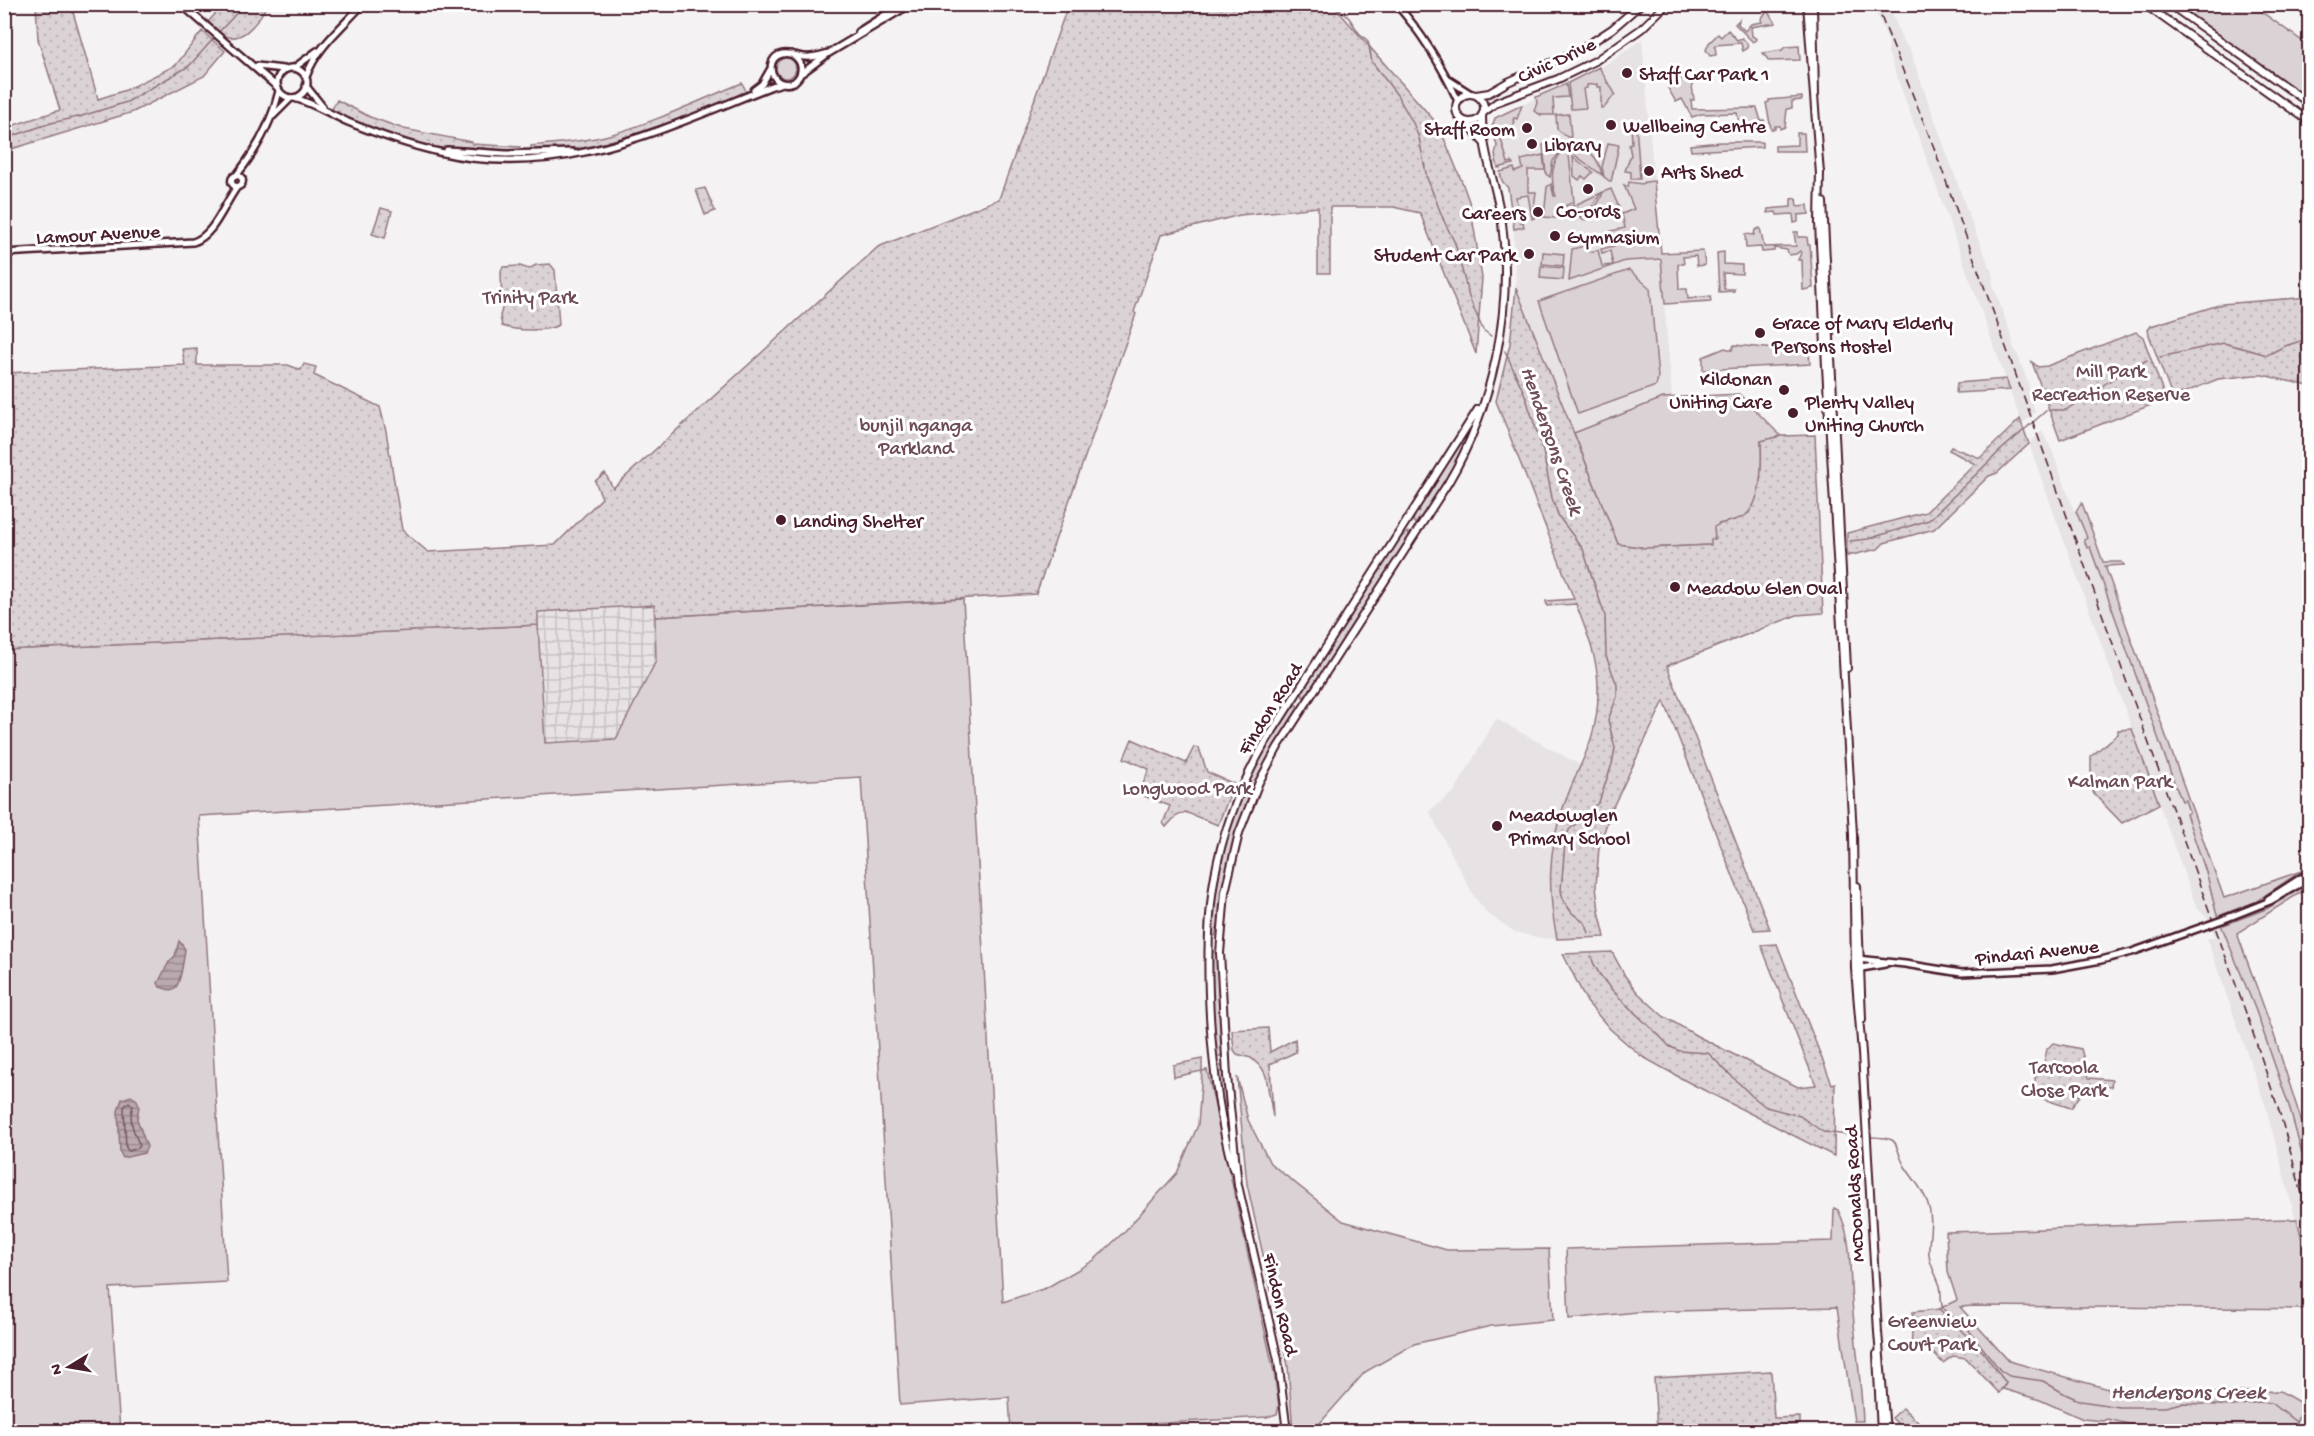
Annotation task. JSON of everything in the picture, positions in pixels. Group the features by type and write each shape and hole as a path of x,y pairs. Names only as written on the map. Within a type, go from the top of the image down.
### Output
{"main road":[{"name":"Civic Drive","path":"1473,94 1489,93 1508,82 1580,50 1612,29 1641,4"},
{"name":"Civic Drive","path":"1483,114 1493,104 1558,79 1602,57 1641,29 1667,4"},
{"name":"McDonalds Road","path":"1807,4 1820,171 1846,638 1866,1134 1886,1431"},
{"name":"McDonalds Road","path":"1813,4 1815,110"},
{"path":"2144,4 2310,122"},
{"path":"2169,4 2310,104"},
{"path":"1473,94 1482,100 1483,114 1475,121 1466,122 1457,114 1458,101 1463,95 1473,94"},
{"name":"Findon Road","path":"1238,1186 1226,1060 1220,943 1227,878 1245,816 1272,758 1468,447 1485,395 1501,326 1505,266 1499,202 1485,146 1483,114"},
{"name":"Findon Road","path":"1466,122 1475,130 1485,146"},
{"name":"Findon Road","path":"1287,1431 1278,1360 1223,1124 1213,1062 1207,943 1212,889 1228,824 1250,770 1468,426 1485,395"},
{"path":"1456,443 1465,441 1468,447"},
{"path":"1405,524 1417,529"},
{"path":"1294,698 1305,705"},
{"path":"1207,943 1220,943"},
{"path":"1213,1062 1222,1063 1226,1060"},
{"name":"McDonalds Road","path":"1878,1332 1877,1375 1881,1431"}],"street":[{"path":"182,4 278,89 293,98 381,135 424,148 514,154 595,150 652,134 748,95 783,83 794,82 828,53 911,4"},
{"path":"271,119 293,98 302,94 314,59 363,4"},
{"path":"840,46 902,4"},
{"path":"1396,4 1418,30 1458,101"},
{"path":"294,68 323,47"},
{"path":"748,95 762,84 778,56 791,54 805,57 828,53"},
{"path":"791,54 799,60 802,70 800,75"},
{"path":"252,64 268,69 294,68 306,77"},
{"path":"771,68 774,78 783,83"},
{"path":"248,162 232,178 235,186 242,185 248,162 271,119 279,75 285,69"},
{"path":"1448,80 1473,94"},
{"path":"306,86 318,103 328,112"},
{"path":"236,176 242,179"},
{"name":"Lamour Avenue","path":"4,253 193,242 207,235 235,186"},
{"name":"Pindari Avenue","path":"2250,910 2310,872"},
{"name":"Pindari Avenue","path":"1858,959 1961,973 2055,968 2106,959 2250,910 2310,878"},
{"name":"Pindari Avenue","path":"1858,968 1893,963"}],"shaded area":[{"path":"1873,5 1889,5 1903,42 1909,48 1972,224 1993,275 1992,282 2012,338 2013,347 2029,386 2035,412 2022,424 1888,52 1889,42"},
{"path":"1642,39 1672,397 1663,398 1574,433 1516,288 1513,216 1508,188 1502,181 1495,155 1497,146 1492,127 1495,118 1612,61"},
{"path":"2042,431 2053,453 2074,511 2087,537 2084,539 2090,547 2118,620 2152,723 2185,800 2216,912 2256,1011 2289,1106 2308,1168 2309,1269 2265,1104 2207,939 2215,936 2208,919 2196,906 2029,444"},
{"path":"654,605 656,661 616,740 544,744 537,612"},
{"name":"Meadowglen Primary School","path":"1496,719 1582,766 1563,807 1553,843 1550,882 1557,939 1515,932 1488,914 1474,896 1430,813 1430,810 1454,792"}],"green space":[{"path":"224,4 267,5 255,24 243,34 230,37 220,34 208,22"},
{"path":"36,5 71,5 98,99 126,90 176,65 202,31 225,51 204,76 133,112 5,151 5,128 60,110 38,39"},
{"name":"bunjil nganga Parkland","path":"1068,5 1333,5 1439,126 1462,182 1470,204 1482,278 1476,354 1420,213 1393,207 1330,207 1330,273 1318,273 1318,207 1240,215 1161,235 1134,312 1136,314 1036,594 655,617 654,605 538,612 538,625 5,650 5,373 185,365 182,349 197,348 197,365 288,365 301,370 304,364 316,367 314,375 380,407 402,530 428,552 555,545 602,498 595,481 605,473 613,488 878,247 999,199"},
{"path":"2176,5 2252,5 2309,46 2309,99"},
{"path":"1767,11 1776,23 1751,27 1752,36 1757,39 1753,42 1735,24 1739,20 1738,24 1745,31 1751,24 1762,22 1761,19"},
{"path":"1728,30 1737,40 1742,38 1748,48 1743,51 1741,43 1715,45 1716,55 1710,56 1706,50 1709,43 1718,34 1721,37"},
{"path":"1799,46 1800,60 1769,61 1763,53 1782,50 1785,47"},
{"path":"786,58 793,61 796,68 793,75 786,78 779,75 776,68 779,61"},
{"path":"1599,67 1615,94 1604,108 1601,108 1601,87 1597,87 1597,84 1587,85 1587,88 1583,89 1586,108 1571,109 1568,83"},
{"path":"1691,78 1694,100 1691,100 1692,109 1757,108 1761,121 1764,120 1765,123 1753,126 1753,123 1747,123 1740,126 1737,113 1701,114 1692,117 1682,99 1676,102 1668,88 1667,80"},
{"path":"742,83 747,93 644,134 590,149 531,153 531,146 590,139 626,130"},
{"path":"1566,84 1568,97 1553,98 1554,115 1541,115 1534,111 1537,103 1536,97"},
{"path":"1802,97 1802,100 1792,101 1792,108 1787,109 1785,127 1780,129 1780,126 1775,126 1775,129 1771,129 1766,103 1769,100"},
{"path":"337,100 370,117 404,129 472,142 472,144 520,147 520,153 460,151 398,138 331,111"},
{"path":"1522,105 1517,119 1513,120 1515,122 1510,131 1504,133 1505,138 1501,139 1508,163 1513,164 1498,168 1495,155 1497,146 1492,127 1495,118"},
{"path":"1569,114 1571,137 1567,137 1557,129 1556,115"},
{"path":"1631,124 1636,124 1640,179 1631,179 1631,172 1625,171 1631,155 1629,145 1632,144"},
{"path":"1797,133 1804,133 1805,151 1775,151 1775,146 1797,145"},
{"path":"1551,141 1562,149 1553,161 1550,177 1546,174 1543,145"},
{"path":"1762,142 1762,147 1691,151 1690,145"},
{"path":"1608,143 1619,145 1611,182 1604,177 1602,167"},
{"path":"1571,146 1583,148 1592,154 1602,175 1572,153"},
{"path":"1563,151 1569,155 1574,202 1565,206 1566,209 1574,205 1576,220 1544,217 1547,187 1551,184 1554,196 1556,196 1553,172 1556,161"},
{"path":"1543,155 1545,170 1528,170 1528,192 1536,192 1533,215 1536,217 1532,219 1528,195 1516,197 1520,222 1523,222 1524,227 1514,229 1508,188 1502,181 1500,172 1514,168 1515,172 1523,169 1521,160"},
{"path":"1573,157 1593,172 1586,179 1582,176 1579,180 1574,176"},
{"path":"1654,181 1661,253 1703,251 1705,265 1697,266 1696,256 1683,257 1684,264 1678,264 1679,289 1687,289 1688,299 1710,296 1711,301 1665,304 1661,259 1625,261 1569,281 1572,249 1584,246 1583,237 1595,235 1587,238 1590,252 1598,250 1602,266 1613,265 1610,251 1602,253 1601,249 1614,246 1611,231 1625,228 1622,214 1634,209 1624,185 1628,187 1629,182 1642,184"},
{"path":"705,188 715,211 705,215 696,190"},
{"path":"1611,189 1621,212 1584,220 1579,217 1594,208 1603,192"},
{"path":"1601,193 1590,210 1578,214 1577,204"},
{"path":"1796,198 1797,206 1808,205 1809,214 1798,215 1798,222 1794,223 1793,214 1767,213 1768,209 1791,207 1791,199"},
{"path":"381,208 392,211 385,238 372,234"},
{"path":"1760,228 1764,247 1796,246 1794,232 1798,232 1798,237 1807,237 1808,245 1810,245 1813,288 1803,290 1802,260 1798,260 1800,251 1789,255 1787,250 1774,248 1774,251 1762,252 1761,247 1746,248 1745,234 1754,235 1755,230"},
{"path":"1543,252 1564,254 1563,266 1542,264"},
{"path":"1724,252 1724,264 1742,265 1742,274 1723,273 1724,289 1734,289 1734,291 1719,292 1717,253"},
{"name":"Trinity Park","path":"550,264 555,270 559,325 531,330 502,326 500,316 503,267 520,266 529,269 536,265"},
{"path":"1541,266 1564,268 1563,280 1540,278"},
{"path":"1629,270 1650,288 1658,378 1656,386 1578,414 1539,301"},
{"path":"1516,288 1618,544 1646,548 1711,545 1711,539 1715,539 1714,527 1738,519 1752,509 1760,480 1761,441 1781,436 1815,435 1823,613 1797,615 1667,666 1770,929 1754,930 1664,701 1611,811 1599,847 1596,886 1605,937 1557,939 1551,889 1554,841 1563,808 1595,725 1598,681 1592,647 1576,604 1547,606 1546,601 1574,599 1496,401 1510,344"},
{"name":"Mill Park Recreation Reserve","path":"2309,297 2309,386 2254,375 2218,379 2176,396 2171,394 2149,335 2148,330 2151,326 2222,304"},
{"name":"Mill Park Recreation Reserve","path":"2136,332 2143,337 2163,392 2159,402 2060,440 2032,362 2038,367 2047,366"},
{"path":"1734,345 1809,352 1810,364 1703,370 1703,357 1725,348 1732,350"},
{"path":"2006,379 2010,390 1956,393 1957,383"},
{"path":"1739,394 1781,436 1761,441 1760,480 1752,509 1743,517 1718,524 1712,545 1646,548 1618,544 1574,433 1663,398"},
{"path":"2020,419 2029,444 1997,473 1989,476 1934,529 1884,543 1878,549 1847,556 1847,533 1926,512 1975,464 1949,450 1951,447 1980,458"},
{"path":"1464,443 1466,446 1439,494 1415,524 1413,521 1416,511 1457,445"},
{"path":"2082,503 2103,562 2122,562 2124,565 2105,566 2224,898 2301,871 2255,902 2221,915 2224,925 2266,909 2309,884 2309,887 2237,933 2274,1035 2309,1145 2309,1179 2289,1106 2256,1011 2216,912 2207,875 2186,814 2189,812 2185,800 2182,801 2175,785 2090,547 2087,548 2084,539 2087,537 2076,511"},
{"path":"1408,532 1407,543 1309,695 1303,697 1302,690 1397,540"},
{"path":"963,599 1003,1302 1046,1288 1093,1261 1124,1232 1177,1173 1198,1125 1202,1071 1207,1070 1274,1372 1279,1406 1277,1414 1267,1417 1011,1432 1009,1397 900,1405 861,777 199,816 227,1282 110,1288 120,1431 5,1431 4,650 538,625 545,743 616,739 656,661 655,617"},
{"path":"1297,705 1298,712 1252,795 1215,936 1210,939 1209,924 1221,849 1243,788 1274,732 1293,706"},
{"name":"Kalman Park","path":"2132,729 2159,804 2122,823 2094,794 2091,786 2091,756 2118,734 2118,730"},
{"name":"Longwood Park","path":"1132,739 1186,763 1194,747 1199,748 1207,772 1234,784 1218,825 1185,812 1175,817 1166,827 1163,823 1170,806 1139,794 1149,769 1124,758"},
{"path":"1777,944 1832,1084 1835,1083 1834,1156 1641,1056 1610,1029 1587,1002 1563,954 1612,952 1637,992 1663,1016 1697,1036 1798,1087 1816,1085 1761,945"},
{"path":"1211,948 1217,955 1223,1054 1218,1057 1215,1055 1208,949"},
{"path":"1268,1028 1270,1052 1295,1039 1296,1052 1270,1064 1273,1117 1266,1076 1262,1068 1251,1058 1237,1054 1234,1050 1232,1030"},
{"name":"Tarcoola Close Park","path":"2053,1043 2081,1049 2089,1078 2112,1080 2111,1087 2088,1085 2071,1108 2034,1096 2036,1067 2043,1068 2047,1049"},
{"path":"1202,1059 1202,1071 1174,1077 1173,1065"},
{"path":"1219,1065 1225,1069 1232,1156 1222,1116 1217,1067"},
{"path":"1237,1077 1248,1120 1270,1163 1343,1221 1447,1250 1549,1249 1553,1320 1491,1326 1414,1344 1365,1372 1313,1431 1293,1431 1288,1366 1247,1184"},
{"path":"1834,1208 1838,1210 1843,1221 1848,1243 1863,1421 1854,1421 1837,1307 1637,1312 1569,1319 1566,1249 1833,1241"},
{"path":"2297,1219 2309,1269 2309,1309 1960,1307 2009,1361 2130,1395 2280,1391 2304,1405 2292,1431 2159,1431 2107,1419 2103,1421 2083,1419 2040,1400 2003,1389 2006,1383 1983,1352 1939,1309 1957,1300 1948,1272 1946,1232"},
{"name":"Greenview Court Park","path":"1939,1309 1983,1352 2006,1383 1999,1393 1966,1358 1953,1356 1943,1363 1932,1352 1911,1351 1913,1312"},
{"path":"1771,1371 1774,1418 1800,1417 1800,1424 1775,1426 1775,1431 1657,1431 1654,1378"},
{"path":"1903,1408 1927,1431 1905,1431 1892,1418"}],"water":[{"path":"179,941 185,949 179,982 177,986 169,990 160,987 158,983 169,962 175,956"},
{"path":"131,1096 137,1100 139,1106 137,1119 147,1147 144,1153 123,1158 120,1152 118,1111 122,1099"}],"waterway":[{"name":"Hendersons Creek","path":"218,33 245,4"},
{"name":"Hendersons Creek","path":"1328,4 1337,7 1349,18 1359,33 1368,41 1372,62 1397,95 1413,123 1419,138 1427,178 1455,243 1469,297 1483,330 1491,336"},
{"name":"Hendersons Creek","path":"4,139 127,102 189,66 215,37"},
{"path":"2160,357 2224,343 2267,355 2310,338"},
{"name":"Hendersons Creek","path":"1505,351 1525,395 1543,451 1552,498 1559,517 1583,549 1605,616 1606,656 1617,685 1617,697 1608,720 1615,748 1612,764 1599,802 1569,830 1565,843 1561,890 1563,900 1572,913 1585,923 1589,933"},
{"path":"1850,541 1868,539 1929,520 2001,450 2047,410 2066,410 2123,372 2147,360"},
{"name":"Hendersons Creek","path":"1591,956 1603,980 1613,992 1669,1046 1679,1051 1708,1053 1766,1107 1800,1116 1823,1132 1866,1137"},
{"name":"Hendersons Creek","path":"1871,1137 1888,1139 1895,1143 1904,1165 1926,1199 1931,1217 1929,1255 1940,1286 1943,1309 1968,1329 2000,1370 2009,1376 2043,1381 2081,1401 2119,1407 2165,1407 2182,1403 2234,1406 2259,1402 2272,1403 2296,1422"}],"railway":[{"path":"1876,4 1933,145 2250,1024 2280,1114 2310,1223"}],"place":[{"name":"Staff Car Park 1","path":"1627,73"},
{"name":"Wellbeing Centre","path":"1611,125"},
{"name":"Staff Room","path":"1527,128"},
{"name":"Library","path":"1532,144"},
{"name":"Arts Shed","path":"1649,171"},
{"name":"Co-ords","path":"1588,189"},
{"name":"Careers","path":"1538,212"},
{"name":"Gymnasium","path":"1555,236"},
{"name":"Student Car Park","path":"1529,254"},
{"name":"Grace of Mary Elderly Persons Hostel","path":"1760,333"},
{"name":"Kildonan Uniting Care","path":"1784,390"},
{"name":"Plenty Valley Uniting Church","path":"1793,413"},
{"name":"Landing Shelter","path":"781,520"},
{"name":"Meadow Glen Oval","path":"1675,587"},
{"name":"Meadowglen Primary School","path":"1497,826"}]}
